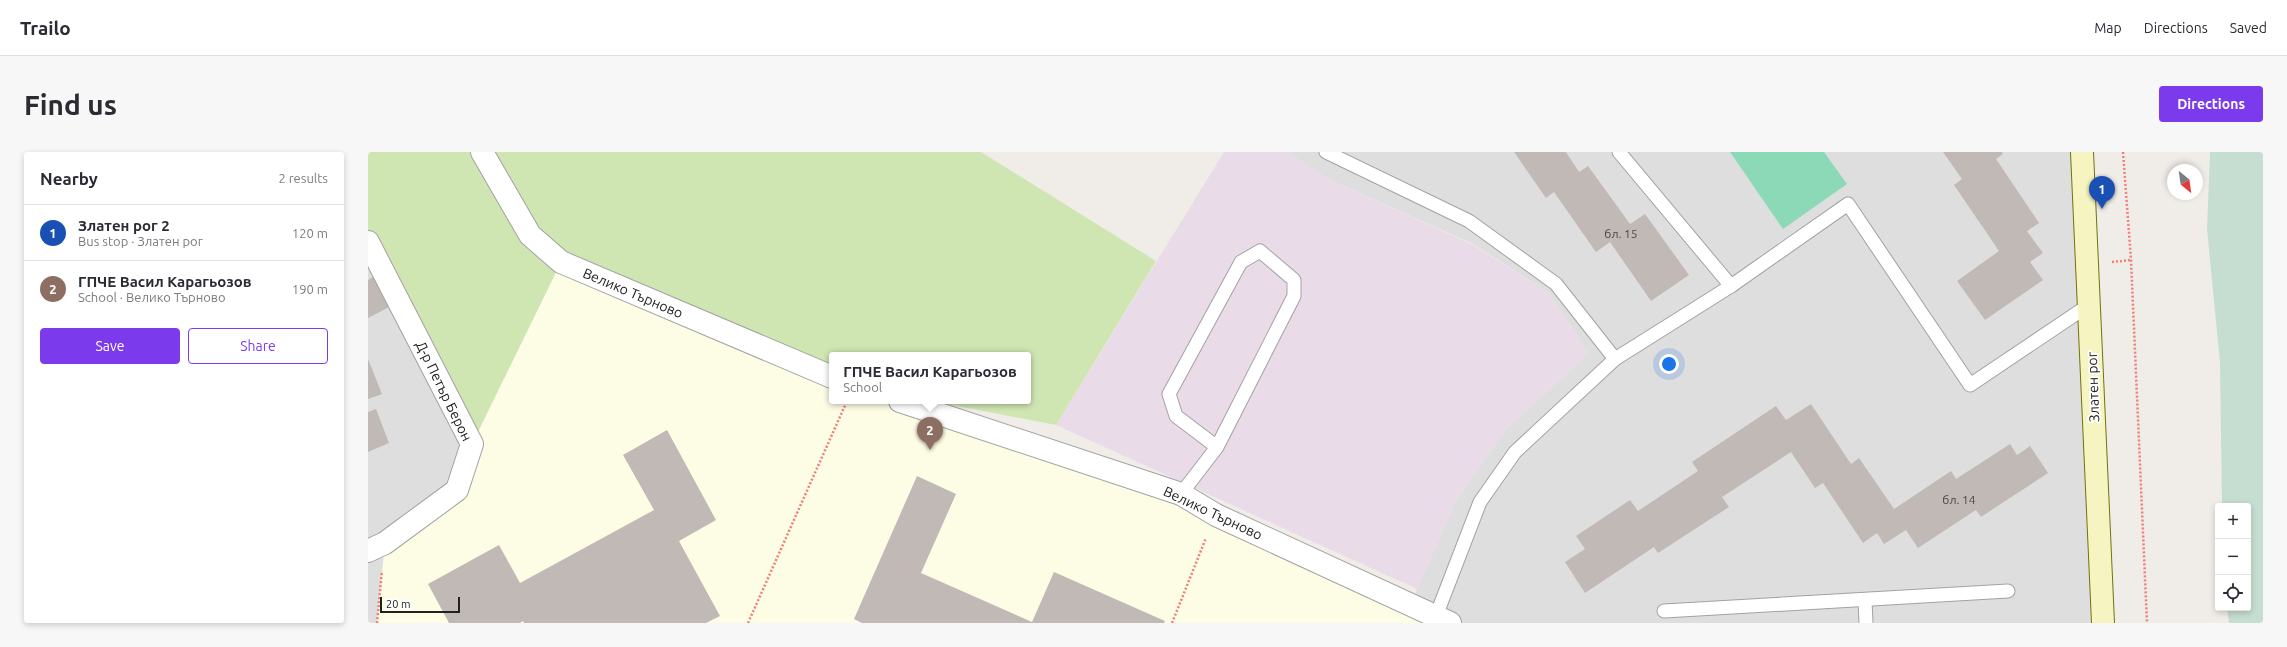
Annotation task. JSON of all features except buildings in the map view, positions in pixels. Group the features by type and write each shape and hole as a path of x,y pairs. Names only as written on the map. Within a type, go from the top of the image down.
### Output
{"street":[{"name":"Велико Търново","path":"482,152 530,235 561,262 829,376"},
{"name":"Златен рог","path":"2082,152 2103,623"},
{"name":"Д-р Петър Берон","path":"368,242 472,444 457,490 376,547"},
{"name":"Велико Търново","path":"909,404 1181,494 1216,515 1440,621"}],"lane":[{"path":"1326,152 1470,221 1556,284 1615,359"},
{"path":"1619,152 1731,286"},
{"path":"1440,621 1480,502 1515,452 1615,359 1731,286 1848,204 1970,385 2089,305"},
{"path":"1181,494 1217,447 1294,296 1294,280 1260,251 1241,262 1169,394 1176,416 1217,447"},
{"path":"1664,611 2008,591"},
{"path":"1865,600 1866,623"}],"path":[{"path":"2123,152 2131,260 2147,623"},
{"path":"748,623 846,404"},
{"path":"1172,623 1216,515"},
{"path":"376,547 377,623"}],"shaded area":[{"path":"1224,152 1287,152 1326,178 1473,245 1548,292 1589,353 1506,429 1456,501 1417,589 1056,425"},
{"path":"1287,152 2082,152 2103,623 1407,623 1417,589 1456,501 1506,429 1589,353 1548,292 1473,244 1326,178"},
{"path":"2210,152 2263,152 2263,623 2229,623 2227,611 2251,611 2251,503 2222,503 2220,362 2207,229"},
{"path":"368,242 472,444 457,490 385,543 377,623 368,623"},
{"path":"561,262 829,376 829,404 903,404 1216,515 1433,623 377,623 385,543 457,490 472,444"}],"green space":[{"path":"368,152 981,152 1156,261 1056,425 947,404 1031,404 1031,352 829,352 829,376 561,262 472,444 368,242"},
{"path":"1730,152 1824,152 1847,184 1783,229"}],"place":[{"name":"Златен рог 2","path":"2102,209"},
{"name":"ГПЧЕ Васил Карагьозов","path":"930,450"}]}
